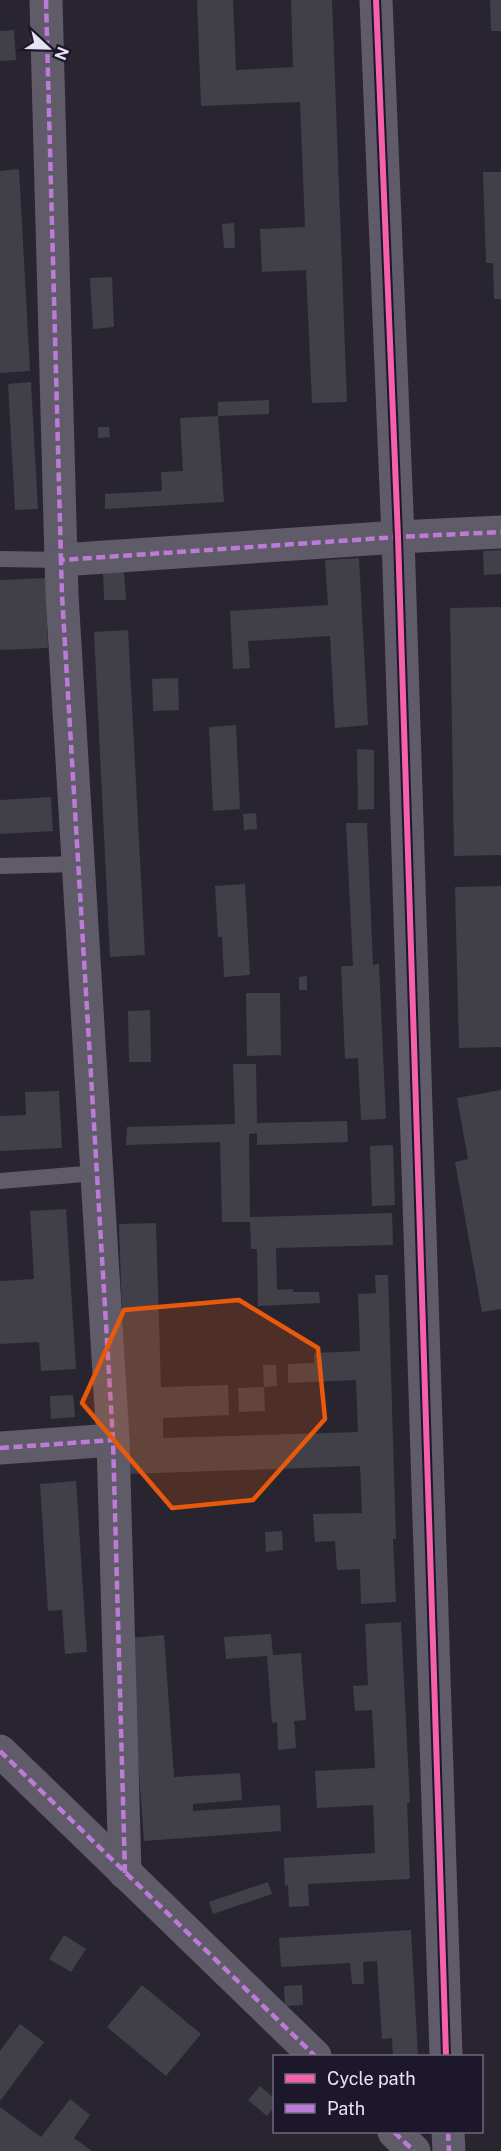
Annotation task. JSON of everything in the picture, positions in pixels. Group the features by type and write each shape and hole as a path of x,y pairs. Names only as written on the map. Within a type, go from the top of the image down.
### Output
{"street":[{"path":"46,0 61,560 113,1440 125,1874"},
{"path":"376,0 398,537 446,2055"},
{"path":"61,560 501,532"},
{"path":"0,1448 113,1440"},
{"path":"0,1751 314,2055"},
{"path":"395,2133 414,2151"},
{"path":"448,2133 449,2151"}],"lane":[{"path":"0,560 61,560"},
{"path":"0,866 78,864"},
{"path":"0,1181 96,1173"}],"highlighted area":[{"path":"239,1300 318,1348 325,1419 253,1500 172,1508 82,1403 124,1310"}],"building":[{"path":"197,0 233,0 236,70 293,67 291,0 332,0 347,402 312,403 306,270 262,272 260,229 305,227 300,102 201,106"},
{"path":"490,0 501,0 501,31 491,31"},
{"path":"14,30 16,60 0,61 0,31"},
{"path":"19,169 30,371 0,373 0,171"},
{"path":"483,172 501,172 501,299 494,299 493,263 486,263"},
{"path":"234,223 235,248 224,248 222,224"},
{"path":"112,277 114,327 93,329 90,278"},
{"path":"31,382 38,509 15,510 8,384"},
{"path":"269,400 269,414 218,416 218,402"},
{"path":"218,416 224,502 105,509 105,494 162,491 161,472 183,471 180,418"},
{"path":"98,427 109,427 110,437 98,438"},
{"path":"501,550 501,574 484,575 483,551"},
{"path":"359,558 368,725 335,728 330,636 248,641 250,668 233,669 230,611 328,605 325,560"},
{"path":"124,571 126,600 104,600 103,572"},
{"path":"45,578 48,648 0,650 0,580"},
{"path":"501,607 501,855 454,856 450,608"},
{"path":"128,630 145,955 110,957 94,632"},
{"path":"178,678 179,710 153,711 152,679"},
{"path":"236,725 240,809 213,811 209,727"},
{"path":"357,749 374,750 374,809 358,810"},
{"path":"51,797 53,831 0,834 0,800"},
{"path":"256,813 257,829 244,830 243,814"},
{"path":"346,823 367,823 373,965 379,964 386,1119 361,1120 358,1058 345,1059 341,966 353,966"},
{"path":"245,884 250,975 224,977 222,937 218,937 215,886"},
{"path":"501,886 501,1047 459,1048 455,887"},
{"path":"307,976 307,990 299,990 299,977"},
{"path":"246,993 280,993 281,1055 247,1056"},
{"path":"150,1010 151,1062 129,1062 128,1011"},
{"path":"233,1064 256,1064 257,1123 347,1121 348,1142 257,1145 257,1133 249,1134 250,1217 392,1213 393,1245 276,1248 277,1290 319,1292 320,1303 258,1306 257,1249 251,1249 250,1222 222,1222 220,1142 126,1145 127,1127 235,1124"},
{"path":"501,1090 501,1309 482,1312 455,1162 468,1159 457,1098"},
{"path":"59,1091 62,1148 0,1151 0,1116 26,1115 25,1092"},
{"path":"393,1145 395,1205 372,1206 370,1146"},
{"path":"66,1209 76,1369 41,1371 39,1342 0,1344 0,1281 34,1279 30,1211"},
{"path":"156,1223 161,1387 228,1385 229,1415 163,1418 163,1438 358,1432 356,1380 288,1383 288,1364 314,1363 314,1353 360,1351 358,1294 376,1293 375,1275 388,1275 396,1602 361,1604 360,1569 337,1570 335,1541 315,1542 313,1514 362,1513 360,1466 127,1474 119,1224"},
{"path":"263,1365 276,1365 277,1386 264,1387"},
{"path":"264,1387 265,1411 239,1412 238,1388"},
{"path":"73,1395 75,1417 51,1419 50,1396"},
{"path":"76,1481 87,1652 65,1654 62,1610 48,1611 40,1484"},
{"path":"282,1531 283,1550 266,1552 265,1532"},
{"path":"401,1622 410,1803 407,1803 410,1879 308,1884 309,1906 289,1907 288,1885 285,1886 284,1858 375,1853 373,1805 317,1808 315,1771 375,1768 372,1710 355,1711 353,1686 368,1685 365,1624"},
{"path":"271,1634 273,1655 301,1653 306,1720 294,1721 296,1748 278,1750 277,1722 272,1723 267,1656 226,1659 224,1637"},
{"path":"164,1635 174,1777 240,1773 242,1800 193,1804 193,1811 280,1805 281,1831 144,1841 129,1638"},
{"path":"268,1882 272,1894 213,1914 209,1902"},
{"path":"411,1930 418,2055 393,2055 392,2038 382,2039 377,1961 363,1962 364,1984 352,1984 350,1963 281,1967 279,1938"},
{"path":"64,1935 86,1949 71,1972 49,1959"},
{"path":"142,1985 201,2034 166,2076 107,2027"},
{"path":"302,1985 303,2005 285,2006 284,1986"},
{"path":"20,2024 44,2042 0,2101 0,2051"},
{"path":"260,2086 273,2097 273,2108 267,2116 248,2100"},
{"path":"70,2099 90,2115 74,2138 92,2151 0,2151 0,2107 41,2137"}],"marked path":[{"path":"46,0 61,560"},
{"path":"125,1873 113,1440 61,560 501,532"},
{"path":"0,1448 113,1440"},
{"path":"0,1751 314,2055"},
{"path":"395,2133 414,2151"},
{"path":"448,2133 449,2151"}],"cycle path":[{"path":"376,0 398,537 446,2055"}]}
